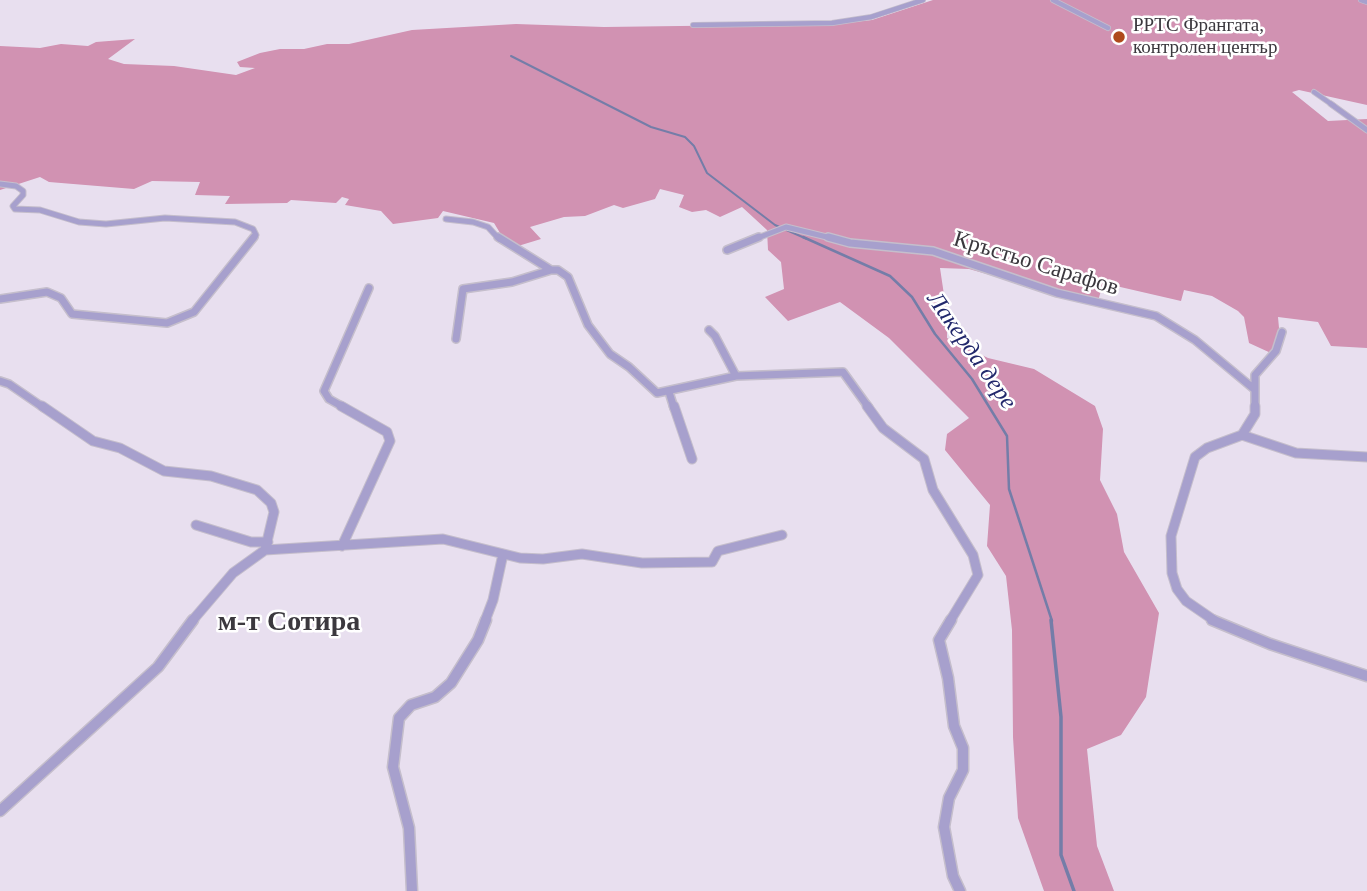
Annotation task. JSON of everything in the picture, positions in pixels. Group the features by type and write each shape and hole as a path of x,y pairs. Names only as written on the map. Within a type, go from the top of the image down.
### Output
{"street":[{"path":"693,25 832,23 871,17 923,0"},
{"path":"1053,0 1108,28"},
{"path":"1360,0 1367,2"},
{"path":"1314,92 1367,130"},
{"path":"0,184 16,186 23,191 23,195 13,206 15,209 40,210 79,222 124,223 164,218 235,222 253,229 256,235 194,312 167,323 72,314 61,298 47,292 0,299"},
{"path":"446,219 473,222 488,227 501,241 551,270"},
{"name":"Кръстьо Сарафов","path":"727,250 786,227 850,243 933,251 1057,293 1156,316 1195,340 1254,389"},
{"path":"456,339 463,289 512,282 558,270 568,276 588,325 610,354 629,367 657,393 736,376 815,370 843,372 883,428 912,447 924,459 933,490 973,555 978,575 939,640 948,678 954,726 963,748 963,770 949,798 944,827 953,876 960,891"},
{"path":"342,546 390,441 387,432 329,399 324,391 369,288"},
{"path":"709,330 736,376"},
{"path":"1282,332 1276,351 1255,375 1255,414 1242,435 1199,453 1192,463 1171,536 1172,573 1177,589 1195,610 1217,623 1270,644 1367,676"},
{"path":"0,381 9,384 93,441 120,448 164,471 211,476 247,485 271,503 274,512 266,546 233,573 210,597 158,667 0,811"},
{"path":"669,392 692,459"},
{"path":"1242,435 1296,453 1367,457"},
{"path":"196,525 266,546 342,546 443,539 503,554 543,559 582,554 642,563 712,562 718,551 782,535"},
{"path":"412,891 408,843 410,828 393,766 399,718 411,705 435,697 452,683 478,640 494,600 503,554"}],"shaded area":[{"path":"933,0 1367,2 1367,105 1299,90 1292,92 1328,121 1367,119 1367,348 1331,346 1318,322 1278,317 1280,339 1273,354 1249,343 1244,317 1238,311 1212,296 1184,290 1181,301 1103,283 1097,305 969,269 940,268 947,315 947,338 988,358 1034,369 1095,406 1103,429 1100,480 1117,514 1124,552 1159,613 1146,697 1121,735 1087,749 1097,846 1114,891 1044,891 1018,818 1013,737 1012,630 1006,576 987,546 990,505 945,450 947,434 969,418 889,338 840,302 788,321 765,297 784,289 781,262 768,250 767,230 742,207 720,217 706,210 692,212 679,207 684,195 660,189 655,199 623,208 614,205 585,216 564,217 530,227 541,239 518,246 503,238 494,223 443,211 438,218 393,224 381,211 345,205 349,199 342,197 336,203 291,200 287,203 225,204 230,196 195,195 200,182 152,181 134,189 49,182 40,177 0,190 0,46 88,46 96,42 135,39 108,59 124,64 174,66 236,75 255,68 240,67 237,62 260,53 327,44 349,44 412,30 516,24 604,27 832,24 872,20"}],"waterway":[{"name":"Лакерда дере","path":"511,56 651,127 685,137 694,146 707,173 775,225 807,239"},
{"name":"Лакерда дере","path":"803,237 890,276 912,297 935,334 972,379 1007,436 1009,489 1052,621"},
{"name":"Лакерда дере","path":"1051,620 1061,717 1061,855 1074,891"}],"place":[{"name":"РРТС Франгата, контролен център","path":"1119,37"}],"district":[{"name":"м-т Сотира","path":"289,623"}]}
